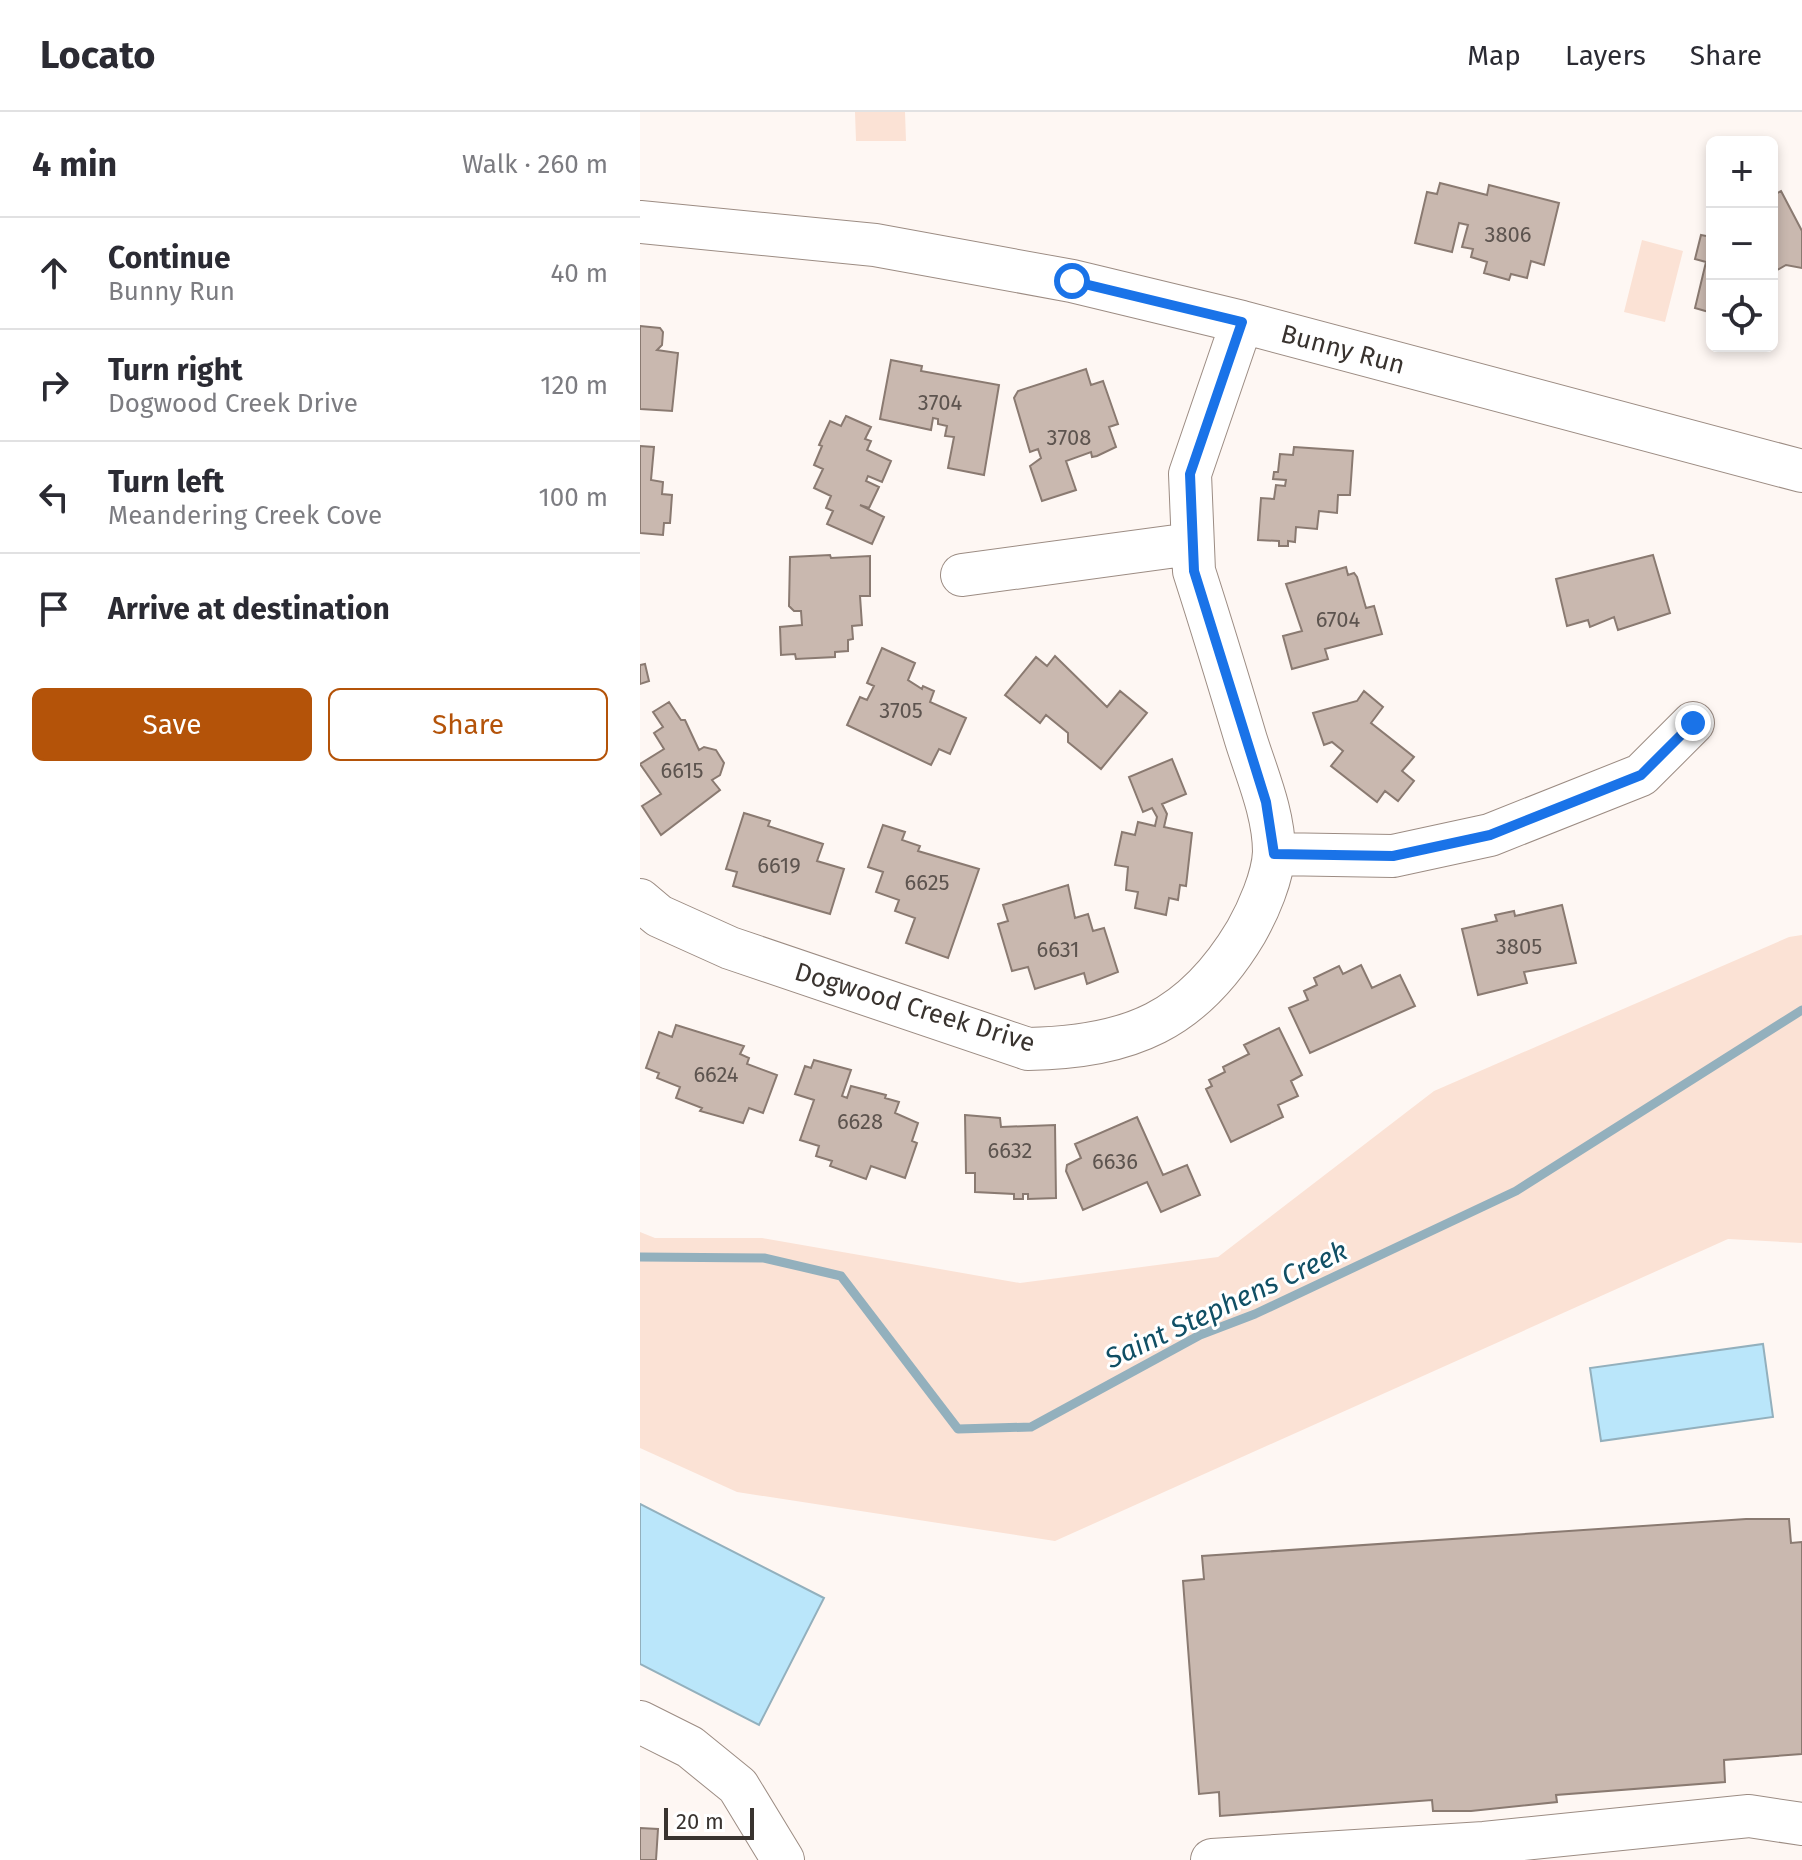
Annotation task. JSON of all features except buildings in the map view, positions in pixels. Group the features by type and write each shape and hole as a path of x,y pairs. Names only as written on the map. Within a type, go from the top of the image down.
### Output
{"street":[{"name":"Bunny Run","path":"640,222 875,245 1072,281 1242,322 1802,471"},
{"name":"Dogwood Creek Drive","path":"640,900 659,916 730,948 1028,1049 1071,1048 1119,1039 1166,1019 1222,971 1256,915 1274,854 1266,802 1194,571 1191,544 1190,474 1242,322"},
{"path":"962,575 1191,544"},
{"path":"1274,854 1393,856 1490,835 1641,775 1693,723"},
{"path":"640,1722 690,1747 738,1786 783,1860"},
{"path":"1212,1860 1484,1843 1749,1816 1802,1824"}],"shaded area":[{"path":"855,112 905,112 906,141 856,141"},
{"path":"1642,240 1683,251 1665,322 1624,312"},
{"path":"1802,935 1802,1243 1728,1239 1055,1541 737,1492 640,1448 640,1232 655,1238 762,1238 1020,1283 1218,1257 1434,1091 1789,937"}],"water":[{"path":"1763,1344 1773,1417 1601,1441 1590,1368"},
{"path":"640,1504 824,1598 759,1725 640,1664"}],"waterway":[{"name":"Saint Stephens Creek","path":"640,1257 764,1258 841,1276 958,1429 1031,1427 1200,1335 1255,1314 1516,1191 1802,1010"}],"route":[{"path":"1072,281 1242,322 1190,474 1191,544 1194,571 1266,802 1274,854 1393,856 1490,835 1641,775 1693,723"}]}
